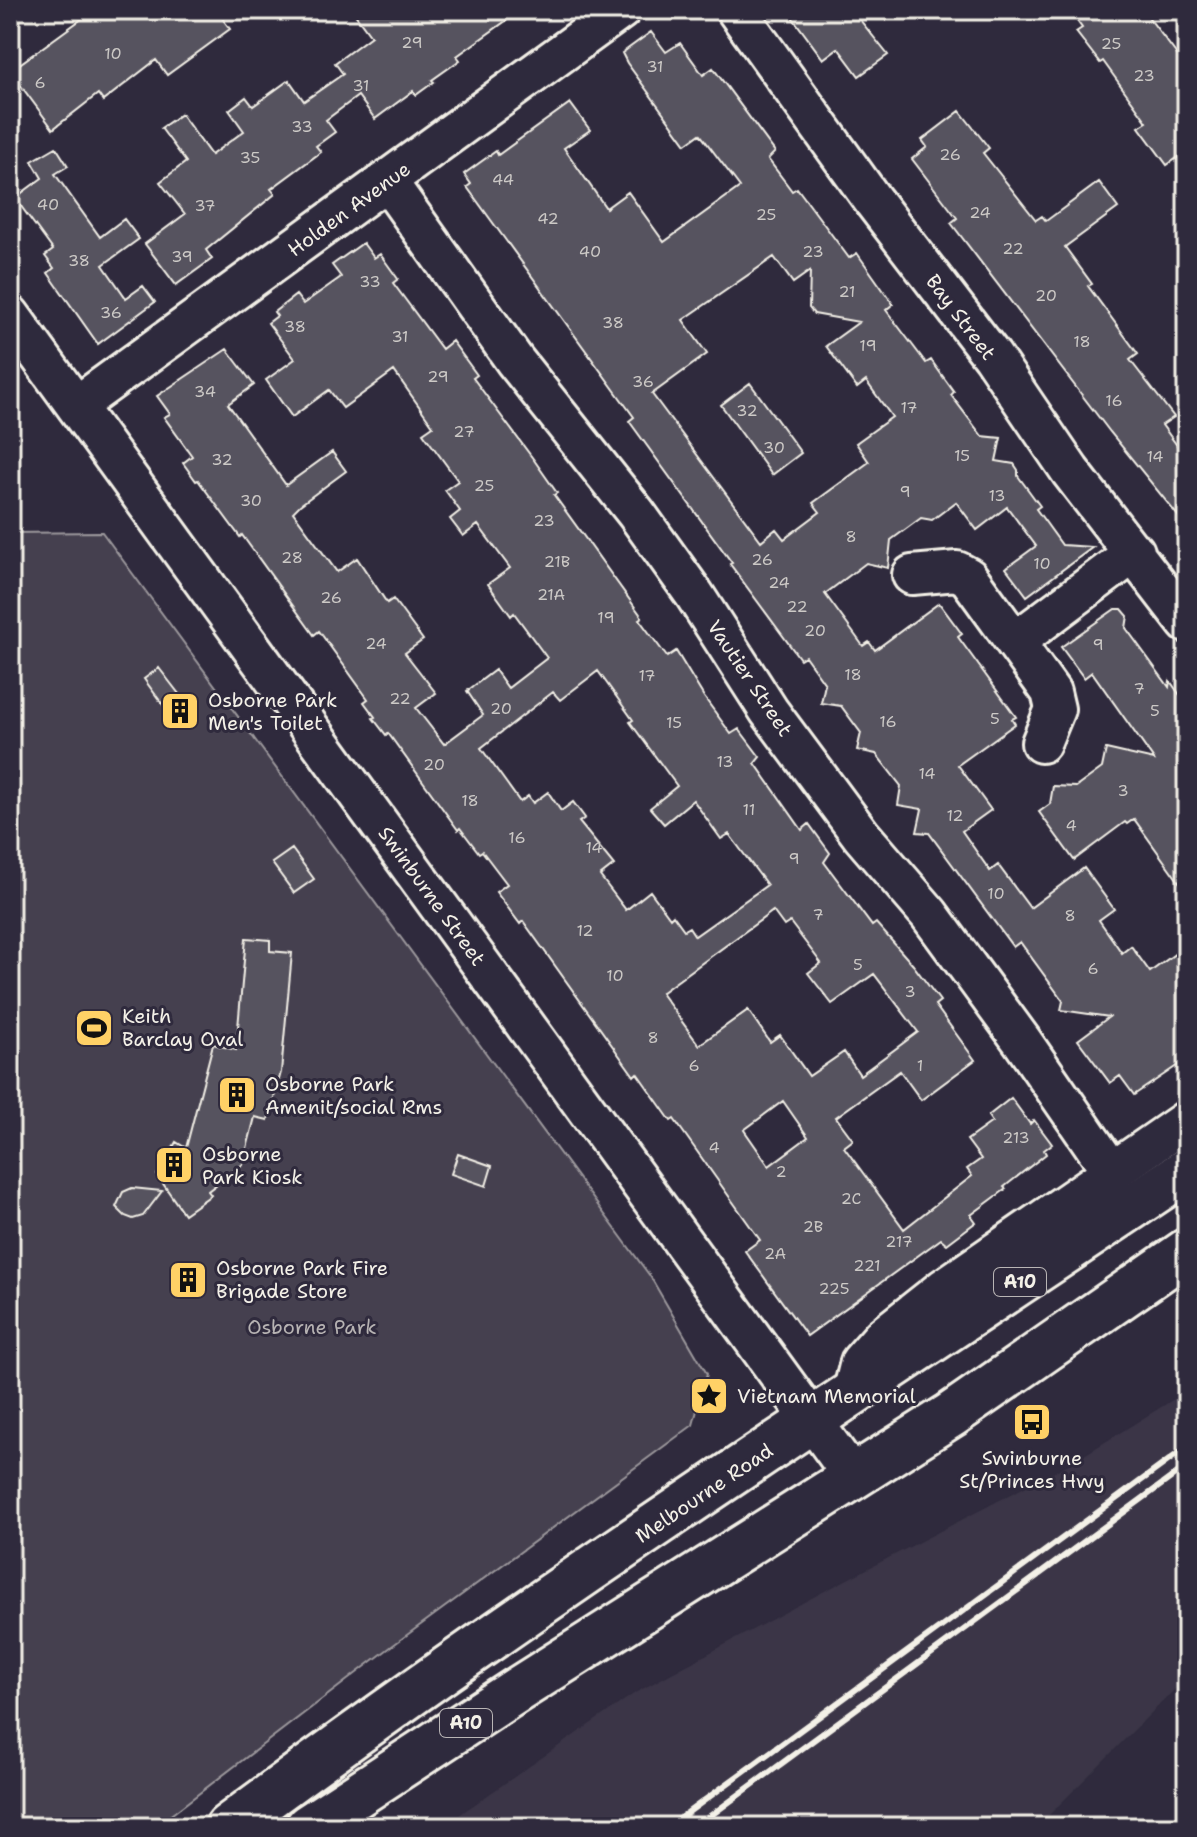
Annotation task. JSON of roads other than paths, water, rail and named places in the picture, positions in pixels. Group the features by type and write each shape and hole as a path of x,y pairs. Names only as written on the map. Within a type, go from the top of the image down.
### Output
{"highway":[{"name":"Melbourne Road","path":"228,1827 477,1650 812,1420 1187,1170"},
{"name":"A10","path":"308,1827 517,1690 951,1415 1187,1251"}],"street":[{"name":"Holden Avenue","path":"76,406 621,10"},
{"name":"Bay Street","path":"736,10 874,202 992,356 1070,471 1187,623"},
{"name":"Vautier Street","path":"387,181 515,361 636,513 694,594 769,711 861,835 929,914 1113,1173"},
{"name":"Swinburne Street","path":"10,315 854,1478"},
{"path":"1016,641 1135,552"},
{"path":"912,575 957,571 968,577 1051,692 1055,709 1041,743"},
{"path":"852,1394 860,1362 882,1337 944,1288 1187,1120"}],"railway":[{"path":"668,1827 1187,1447"},
{"path":"695,1827 1187,1466"}],"place":[{"name":"Osborne Park Men's Toilet","path":"180,711"},
{"name":"Keith Barclay Oval","path":"94,1028"},
{"name":"Osborne Park Amenit/social Rms","path":"237,1095"},
{"name":"Osborne Park Kiosk","path":"174,1165"},
{"name":"Osborne Park Fire Brigade Store","path":"188,1280"},
{"name":"Vietnam Memorial","path":"709,1396"},
{"name":"Swinburne St/Princes Hwy","path":"1032,1422"}],"park label":[{"name":"Osborne Park","path":"312,1327"}]}
